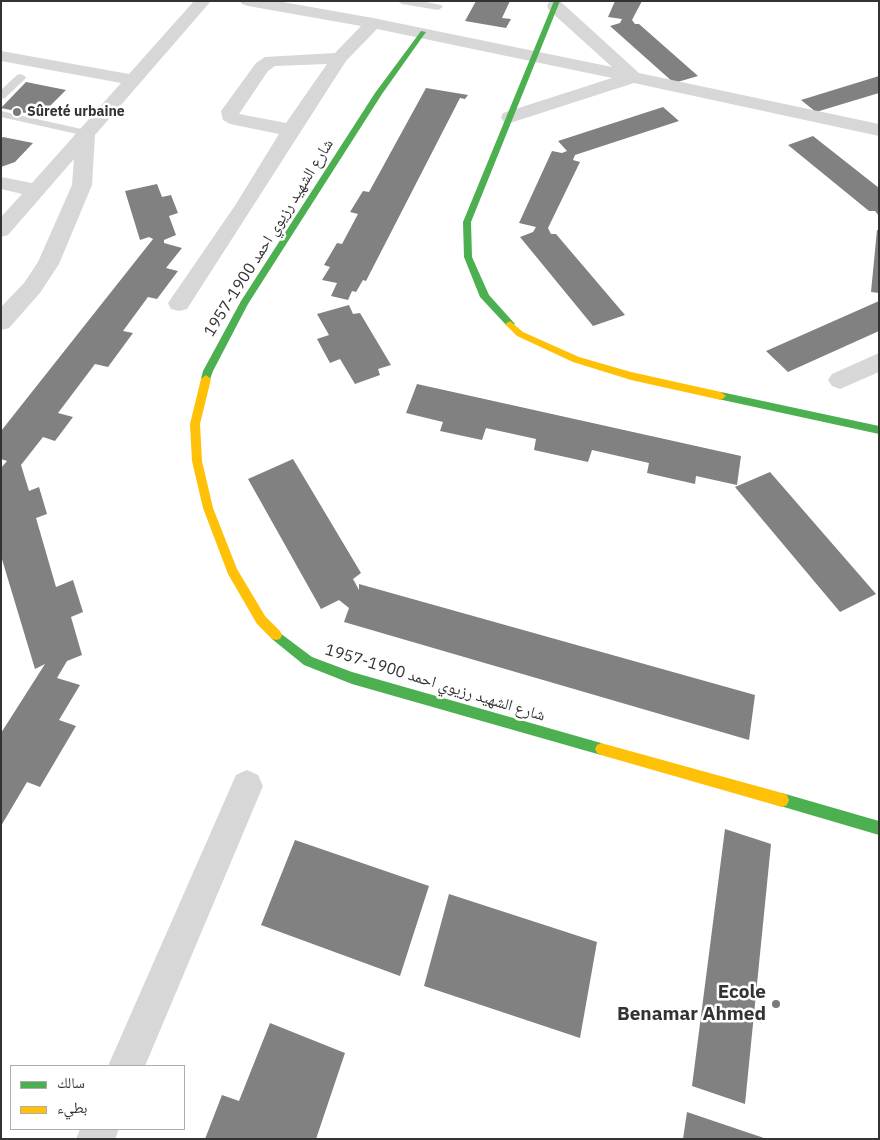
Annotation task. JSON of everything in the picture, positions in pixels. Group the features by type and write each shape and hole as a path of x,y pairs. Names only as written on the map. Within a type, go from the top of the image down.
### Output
{"street":[{"path":"1,230 203,1"},
{"path":"248,1 423,32 879,130"},
{"path":"633,77 556,4 468,222 468,257 485,297 520,334 576,360 631,376 879,430"},
{"path":"179,302 244,207 291,130 340,58 372,23"},
{"name":"شارع الشهيد رزيوي احمد 1900-1957","path":"423,32 380,93 244,303 208,371 195,424 197,461 208,508 232,571 246,596 261,620 284,643 308,661 352,678 879,828"},
{"path":"1,56 133,80"},
{"path":"291,130 237,120 230,116 230,111 262,67 270,61 340,58"},
{"path":"510,116 633,77"},
{"path":"847,123 879,112"},
{"path":"847,123 879,147"},
{"path":"1,322 32,288 48,264 61,237 82,185 86,133"},
{"path":"1,183 36,190"},
{"path":"840,380 879,362"},
{"path":"126,1065 247,786"}],"lane":[{"path":"402,1 438,7"},
{"path":"1,96 21,77"},
{"path":"1,114 86,133"}],"building":[{"path":"476,1 510,1 502,18 511,19 506,28 465,21"},
{"path":"615,1 642,1 632,20 698,76 674,83 610,26 620,23 622,19 608,17"},
{"path":"879,76 879,93 816,112 801,100"},
{"path":"26,82 66,90 40,116 1,108"},
{"path":"426,88 468,95 465,99 460,98 366,281 363,280 356,292 352,291 348,300 331,296 337,283 322,280 330,267 324,265 337,243 342,244 358,214 350,212 363,191 369,192"},
{"path":"663,107 679,121 575,155 573,160 580,162 548,228 551,234 556,234 625,315 593,326 520,237 533,232 536,227 519,223 552,151 562,153 567,151 558,141"},
{"path":"813,136 879,188 879,216 875,211 869,211 788,145"},
{"path":"3,137 33,143 15,162 1,167 1,139"},
{"path":"157,184 162,197 171,195 178,213 169,216 176,235 164,240 164,243 182,248 166,268 178,271 157,299 148,297 123,331 133,333 108,367 95,364 58,413 73,417 55,441 43,437 21,465 29,491 39,487 47,514 36,518 56,587 73,580 83,612 71,617 82,655 67,661 57,678 80,685 59,720 76,726 40,787 27,782 1,826 1,733 45,664 35,669 1,556 1,468 7,461 1,459 1,431 153,239 149,237 140,240 125,191"},
{"path":"877,230 879,230 879,293 871,292"},
{"path":"879,301 879,331 788,372 766,351"},
{"path":"349,305 353,314 360,313 391,365 378,369 380,375 355,384 340,359 330,363 317,339 329,335 317,314"},
{"path":"417,384 741,456 737,485 696,476 695,484 647,473 649,463 592,450 588,462 534,450 536,439 486,428 482,440 440,431 443,422 406,413"},
{"path":"293,459 361,573 353,579 359,590 359,584 755,695 749,740 344,622 349,608 339,600 321,609 248,479"},
{"path":"770,472 876,594 840,612 735,487"},
{"path":"725,829 771,844 745,1104 692,1086"},
{"path":"295,840 429,886 400,976 261,925"},
{"path":"449,894 597,942 580,1038 424,986"},
{"path":"270,1023 345,1053 316,1139 205,1139 222,1095 239,1101"},
{"path":"687,1112 764,1138 764,1139 683,1139"}],"traffic: fast":[{"path":"510,324 485,297 468,257 467,222 557,1"},
{"path":"206,379 208,371 244,303 379,93 423,32"},
{"path":"721,396 879,430"},
{"path":"276,635 308,661 352,678 601,749"},
{"path":"782,800 879,828"}],"traffic: slow":[{"path":"510,324 520,334 576,360 631,376 721,396"},
{"path":"206,379 195,424 197,461 208,508 232,571 261,620 276,635"},
{"path":"601,749 782,800"}],"place":[{"name":"Sûreté urbaine","path":"17,112"},
{"name":"Ecole Benamar Ahmed","path":"776,1004"}]}
